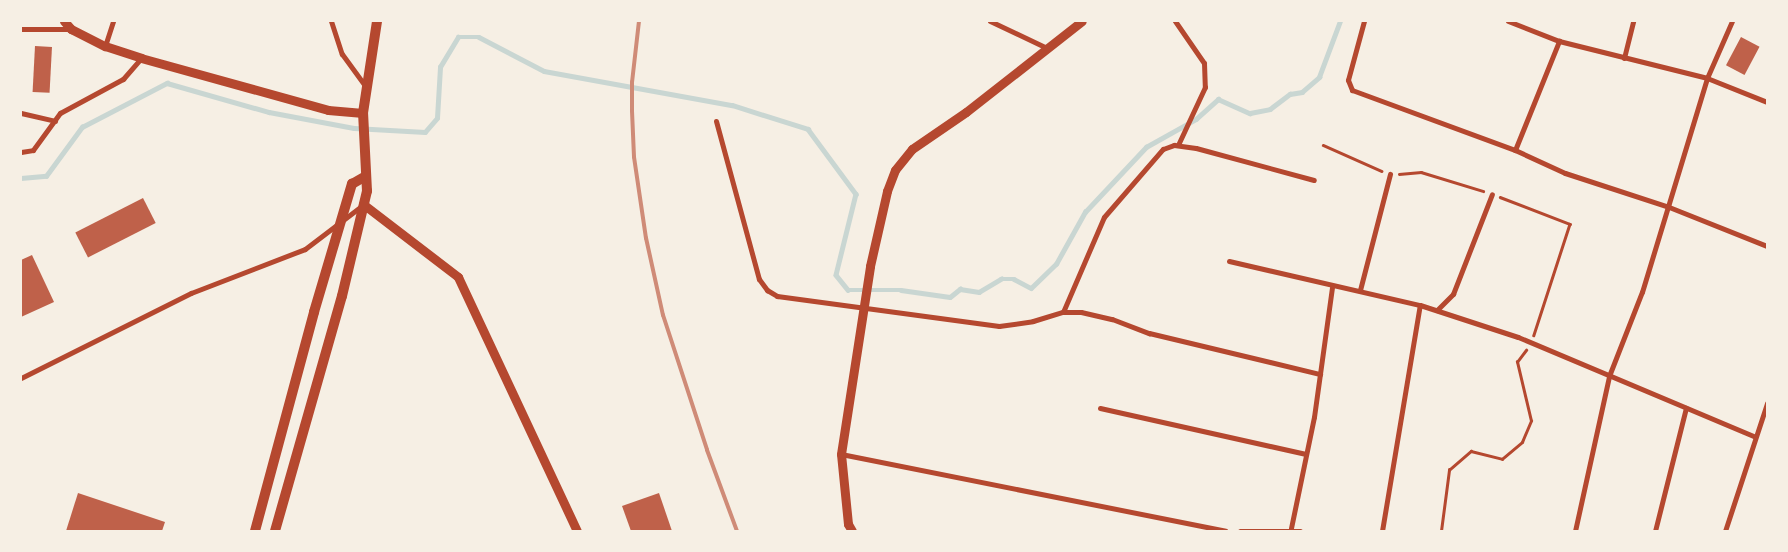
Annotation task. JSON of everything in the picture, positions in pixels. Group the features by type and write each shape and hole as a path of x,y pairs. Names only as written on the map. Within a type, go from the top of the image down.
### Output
{"main road":[{"path":"275,531 342,296 364,204 366,176 363,113 377,21"},
{"path":"255,531 352,184 366,176"}],"street":[{"path":"64,21 71,29 105,46 141,58 328,110 363,113"},
{"path":"105,46 113,21"},
{"path":"331,21 342,54 367,88"},
{"path":"990,21 1047,48"},
{"path":"852,531 848,524 841,454 867,282 887,191 895,170 912,149 966,112 1082,21"},
{"path":"1174,21 1204,63 1205,87 1178,145"},
{"path":"1364,21 1348,80 1352,90 1515,150 1565,173 1669,207 1767,246"},
{"path":"1508,21 1559,41 1707,78 1767,102"},
{"path":"1624,58 1633,21"},
{"path":"1575,531 1609,376 1642,292 1707,78 1732,21"},
{"path":"21,29 71,29"},
{"path":"1515,150 1559,41"},
{"path":"21,152 33,150 60,113 123,79 141,58"},
{"path":"21,113 54,122"},
{"path":"716,121 759,279 767,290 783,297 999,326 1033,321 1063,312 1081,312 1112,319 1149,333 1320,374"},
{"path":"1063,312 1104,217 1158,154 1178,145 1314,180"},
{"path":"1360,290 1390,174"},
{"path":"1436,310 1453,294 1492,194"},
{"path":"21,378 191,293 305,249 364,204 458,277 578,531"},
{"path":"1229,261 1332,287 1360,290 1420,305 1518,337 1754,436"},
{"path":"1291,528 1320,374 1332,287"},
{"path":"1382,531 1420,305"},
{"path":"1725,531 1754,436 1767,404"},
{"path":"1100,408 1306,454"},
{"path":"1655,531 1686,408"},
{"path":"841,454 1225,531"},
{"path":"1240,531 1291,528 1300,531"}],"path":[{"path":"1323,145 1390,174"}],"building":[{"path":"1741,37 1760,47 1745,75 1726,65"},
{"path":"35,46 52,47 50,93 33,92"},
{"path":"143,198 156,223 88,257 75,233"},
{"path":"32,255 54,302 21,317 21,260"},
{"path":"78,493 165,522 162,531 66,531"},
{"path":"659,493 672,531 631,531 622,506"}],"waterway":[{"path":"21,178 46,176 82,127 167,83 269,112 354,128 425,132 437,118 440,67 458,37 479,37 544,71 732,105 808,129 856,194 836,275 848,290 901,290 950,297 960,289 979,292 1001,279 1014,279 1031,288 1056,264 1085,212 1146,147 1196,119 1218,99 1250,113 1270,109 1290,94 1302,92 1319,77 1340,21"}],"railway":[{"path":"639,21 632,82 632,111 634,157 646,238 663,315 707,450 737,531"}]}
